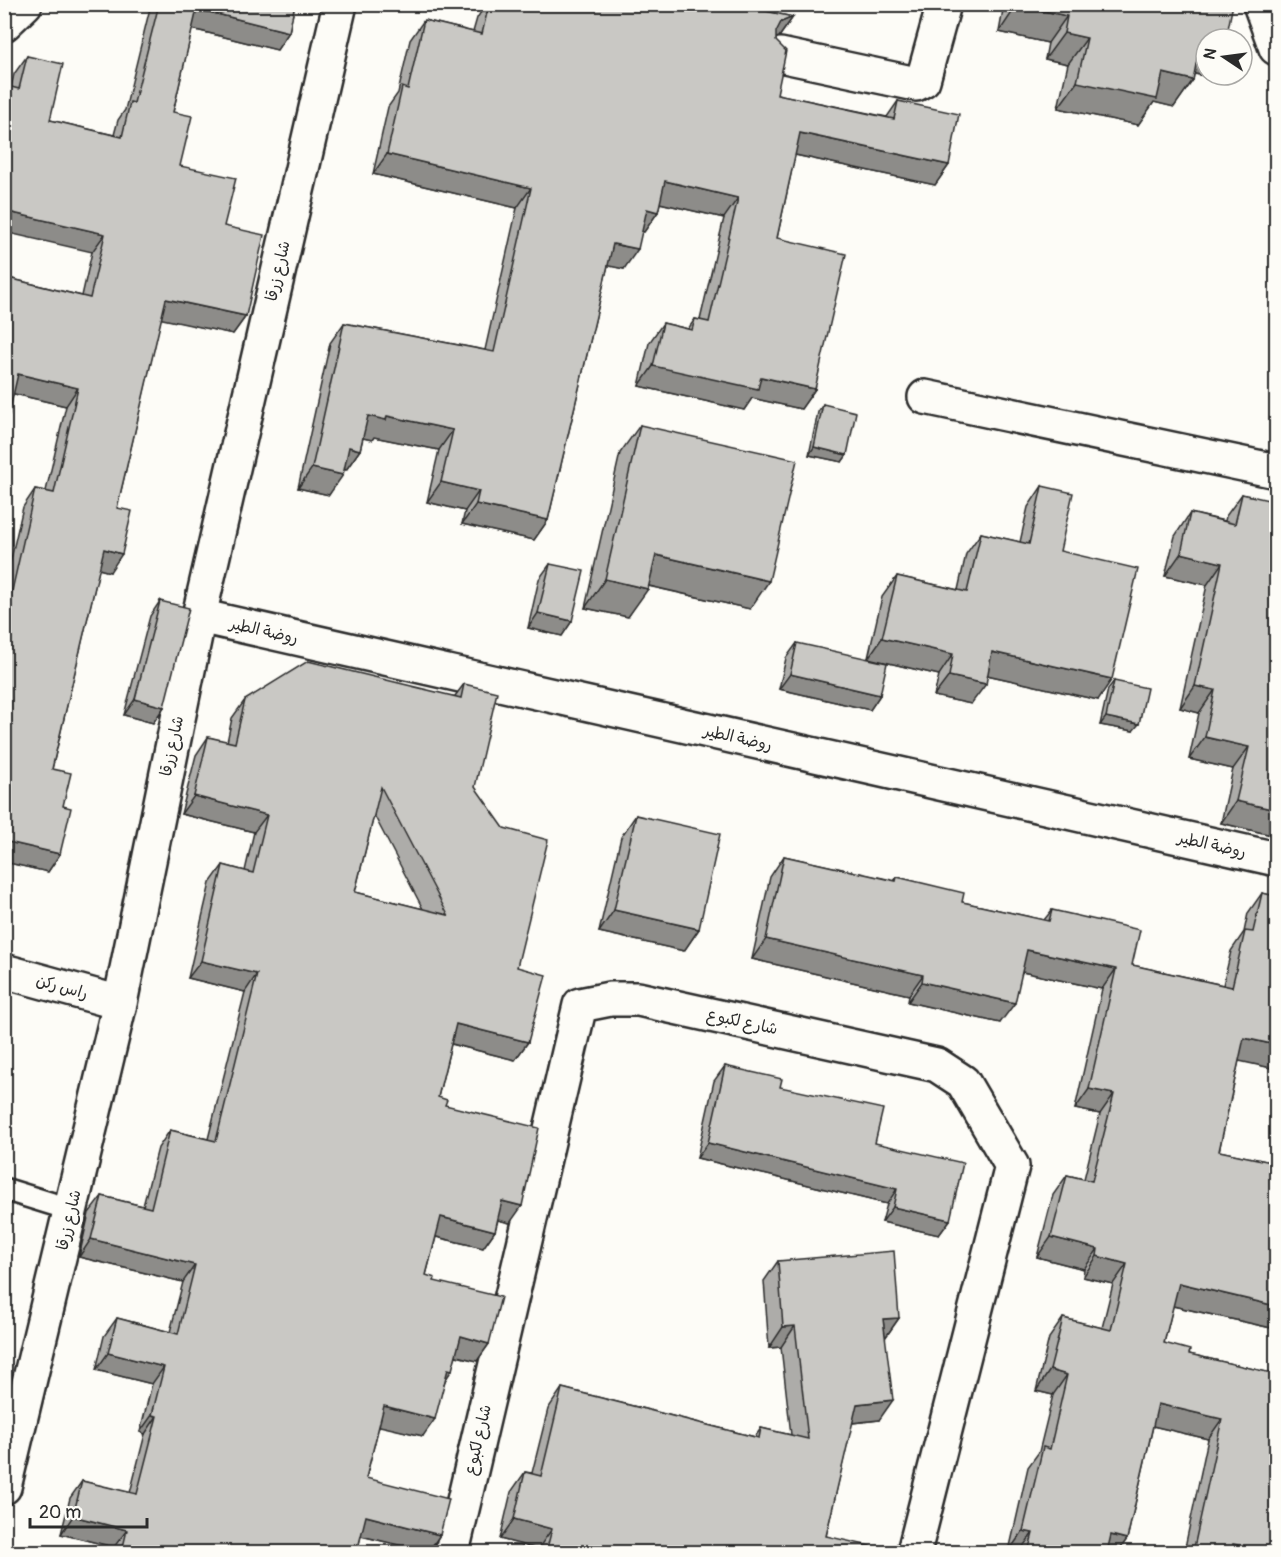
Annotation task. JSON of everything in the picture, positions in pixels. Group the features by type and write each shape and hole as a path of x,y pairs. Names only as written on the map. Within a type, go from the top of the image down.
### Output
{"street":[{"path":"4,24 25,4"},
{"name":"شارع زرقا","path":"4,1486 120,1003 199,616 340,4"},
{"path":"780,55 916,84 923,80 928,69 944,4"},
{"path":"1260,4 1276,48"},
{"path":"925,397 1276,471"},
{"name":"روضة الطير","path":"199,616 1276,859"},
{"name":"راس ركن","path":"4,970 120,1003"},
{"name":"شارع لكبوع","path":"452,1552 580,1005 610,999 638,999 937,1065 963,1082 1012,1166 914,1552"}],"lane":[{"path":"4,1189 72,1210"}],"building":[{"path":"159,4 295,4 289,32 197,9 173,112 192,116 180,166 236,178 224,226 264,235 246,316 166,299 117,508 132,511 122,554 104,549 52,769 71,773 63,806 71,808 60,854 4,841 4,626 35,489 54,493 78,388 18,374 4,435 4,277 90,298 105,234 4,211 4,85 19,89 27,56 63,64 50,120 122,137 130,102 134,103"},
{"path":"489,4 752,4 751,8 793,17 781,22 776,32 776,41 786,51 777,94 894,119 898,101 959,114 949,165 800,133 777,238 846,254 815,389 761,377 758,389 653,366 663,323 692,330 695,319 709,322 738,198 665,181 658,212 647,209 638,249 613,244 548,520 476,504 479,491 441,482 453,430 387,416 386,420 368,416 360,450 349,447 343,475 312,468 344,323 494,352 531,188 387,154 402,87 408,89 424,20 482,34"},
{"path":"1233,4 1228,27 1194,27 1193,80 1163,73 1157,99 1077,82 1087,38 1064,33 1067,16 1017,5"},
{"path":"823,404 856,412 847,455 814,447"},
{"path":"640,425 797,460 769,581 656,555 648,589 605,579"},
{"path":"1042,486 1073,493 1060,551 1138,569 1112,679 992,652 986,684 949,676 953,654 882,638 897,576 967,592 981,533 1029,544"},
{"path":"1242,494 1273,501 1271,510 1276,511 1276,810 1236,801 1249,747 1205,737 1215,690 1195,686 1222,563 1181,553 1190,513 1235,524"},
{"path":"550,564 584,571 572,621 538,613"},
{"path":"160,601 189,608 164,707 135,699"},
{"path":"797,643 887,663 880,695 790,674"},
{"path":"308,661 461,698 464,684 497,692 475,787 504,828 548,840 517,967 546,975 528,1042 456,1024 438,1097 447,1100 445,1105 539,1128 522,1206 502,1201 495,1231 441,1217 426,1275 435,1278 434,1281 501,1297 489,1344 461,1336 452,1370 448,1369 435,1419 384,1406 366,1478 449,1499 440,1535 366,1516 357,1552 139,1552 123,1547 127,1530 73,1516 82,1481 137,1494 157,1416 152,1415 164,1367 108,1353 117,1318 178,1334 195,1265 91,1239 102,1196 151,1208 170,1130 216,1141 257,974 201,961 223,865 253,873 267,815 194,796 208,737 235,743 245,700","holes":["381,787 448,915 355,892"]},
{"path":"1114,681 1147,688 1139,724 1106,717"},
{"path":"636,815 720,834 699,929 614,910"},
{"path":"784,856 896,881 897,877 964,893 962,902 1049,921 1052,910 1140,930 1132,965 1232,987 1245,931 1253,932 1262,893 1276,896 1276,1045 1244,1038 1219,1151 1276,1163 1276,1306 1179,1283 1164,1343 1190,1350 1189,1354 1276,1374 1276,1552 1233,1544 1231,1552 1193,1552 1222,1419 1158,1404 1127,1539 1111,1535 1107,1552 1028,1552 1033,1533 1023,1531 1043,1447 1050,1449 1067,1375 1050,1370 1063,1318 1111,1330 1127,1264 1097,1256 1098,1249 1051,1237 1067,1175 1092,1181 1114,1094 1089,1089 1116,969 1027,950 1015,1003 922,982 923,975 766,939"},
{"path":"725,1066 782,1079 780,1087 883,1109 875,1143 963,1163 950,1220 893,1207 897,1189 708,1143"},
{"path":"894,1251 899,1318 883,1319 893,1400 857,1404 826,1536 870,1546 869,1552 546,1552 552,1529 514,1519 525,1472 541,1476 562,1388 759,1438 761,1428 808,1439 795,1326 783,1327 778,1261"}]}
